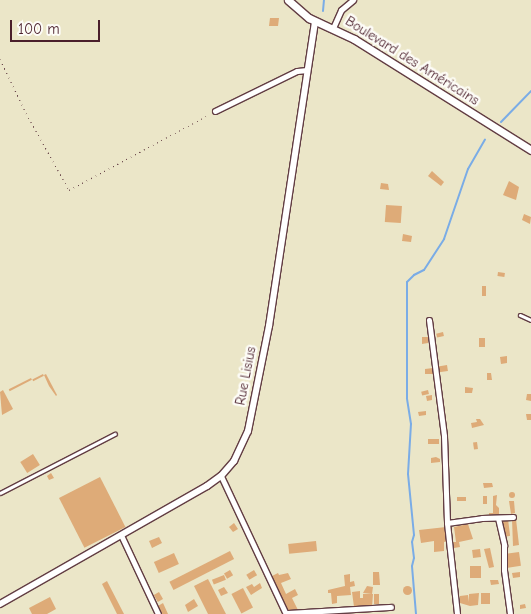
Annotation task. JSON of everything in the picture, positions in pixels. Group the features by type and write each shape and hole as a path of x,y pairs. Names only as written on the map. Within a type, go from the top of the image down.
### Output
{"main road":[{"name":"Boulevard des Américains","path":"288,0 315,22 333,28 360,42 531,150"}],"street":[{"path":"333,28 341,10 354,0"},
{"name":"Rue Lisius","path":"0,604 220,476 234,461 248,431 273,302 315,22"},
{"path":"215,112 296,71 307,70"},
{"path":"429,320 444,436 447,523 457,614"},
{"path":"220,476 286,614 390,607"},
{"path":"447,523 513,517"},
{"path":"498,518 504,545 504,570 510,614"},
{"path":"121,535 158,614"}],"lane":[{"path":"520,315 531,320"},
{"path":"0,494 115,434"}],"path":[{"path":"0,59 26,113 69,190 215,112"}],"building":[{"path":"270,18 279,18 278,26 269,26"},
{"path":"432,171 444,182 441,186 428,176"},
{"path":"509,181 519,187 516,200 503,195"},
{"path":"381,183 388,184 389,190 380,189"},
{"path":"386,205 402,206 401,223 385,222"},
{"path":"524,214 531,217 530,224 522,220"},
{"path":"403,234 412,236 411,242 402,241"},
{"path":"498,272 505,273 504,277 497,276"},
{"path":"482,286 486,286 486,296 482,296"},
{"path":"443,332 444,336 437,338 436,334"},
{"path":"422,337 428,337 428,343 422,344"},
{"path":"479,338 485,338 485,347 479,347"},
{"path":"507,356 507,363 501,364 500,357"},
{"path":"447,365 448,371 439,372 438,366"},
{"path":"433,368 434,374 425,374 425,369"},
{"path":"487,373 491,373 492,380 487,380"},
{"path":"43,374 44,376 33,381 32,379"},
{"path":"46,374 57,395 56,396 44,375"},
{"path":"31,378 32,380 10,391 9,389"},
{"path":"465,387 473,388 472,393 465,393"},
{"path":"3,390 13,409 2,415 0,392"},
{"path":"428,390 429,394 422,396 421,392"},
{"path":"527,394 531,394 531,401 526,400"},
{"path":"432,395 432,400 427,401 426,396"},
{"path":"426,411 426,415 419,416 418,412"},
{"path":"526,414 531,414 531,420 527,420"},
{"path":"476,419 480,419 484,425 472,428 471,423 477,422"},
{"path":"428,439 439,439 439,444 428,444"},
{"path":"477,442 478,449 474,449 473,443"},
{"path":"33,454 40,465 27,473 20,462"},
{"path":"436,457 440,459 440,462 431,463 431,458"},
{"path":"51,473 54,478 49,480 47,476"},
{"path":"100,477 125,527 84,548 59,498"},
{"path":"483,483 492,483 493,487 484,488"},
{"path":"512,492 515,495 512,498 509,495"},
{"path":"497,495 496,505 499,508 499,516 489,517 489,513 493,513 493,496"},
{"path":"483,496 487,496 487,504 483,504"},
{"path":"457,497 466,497 466,501 457,501"},
{"path":"509,501 514,501 515,513 511,514"},
{"path":"508,519 510,536 503,537 501,520"},
{"path":"512,519 516,519 519,545 513,546"},
{"path":"234,523 238,529 233,532 229,527"},
{"path":"468,524 473,539 459,542 460,547 454,548 453,542 456,542 454,527"},
{"path":"446,527 448,541 444,542 444,551 434,552 434,541 421,543 419,530"},
{"path":"159,537 162,543 152,548 149,541"},
{"path":"316,541 317,551 289,554 288,544"},
{"path":"490,548 494,567 489,568 484,549"},
{"path":"480,549 481,557 473,558 472,550"},
{"path":"230,551 234,559 173,590 169,582"},
{"path":"519,552 521,566 506,568 504,554"},
{"path":"174,553 179,564 159,573 154,562"},
{"path":"470,566 481,566 481,578 470,578"},
{"path":"230,570 233,575 227,579 224,574"},
{"path":"254,570 257,575 249,580 246,575"},
{"path":"373,572 379,572 380,585 373,585"},
{"path":"520,572 520,577 513,578 512,573"},
{"path":"278,573 279,575 288,573 291,579 281,583 286,594 295,589 298,595 292,598 298,610 287,611 273,578 271,579 270,577"},
{"path":"350,574 350,582 354,581 355,586 350,587 351,595 337,596 337,603 332,604 331,593 328,593 328,590 345,586 344,575"},
{"path":"224,575 226,580 214,585 212,580"},
{"path":"208,579 226,614 208,614 194,586"},
{"path":"490,580 498,580 499,584 491,585"},
{"path":"107,581 124,614 117,614 102,584"},
{"path":"260,583 262,588 251,595 246,587 252,584 254,587"},
{"path":"367,586 373,587 372,594 363,593"},
{"path":"407,586 411,590 407,594 403,590"},
{"path":"224,587 228,593 221,596 218,590"},
{"path":"243,588 253,608 241,614 231,594"},
{"path":"360,591 360,598 363,598 363,594 373,594 372,607 354,607 352,592"},
{"path":"159,592 163,599 158,602 154,595"},
{"path":"479,593 478,605 470,606 460,603 460,596 468,595 469,602 469,594"},
{"path":"481,593 490,593 490,604 481,604"},
{"path":"374,594 379,594 379,604 374,604"},
{"path":"50,597 56,609 47,614 32,614 29,608"},
{"path":"194,599 198,606 188,612 185,605"},
{"path":"163,603 168,614 162,614 158,606"},
{"path":"525,604 526,608 520,609 520,605"}],"waterway":[{"path":"323,11 324,0"},
{"path":"501,122 531,91"},
{"path":"416,614 412,566 414,558 412,542 414,535 408,474 411,424 407,398 407,282 414,275 424,270 444,239 468,169 485,139"}]}
